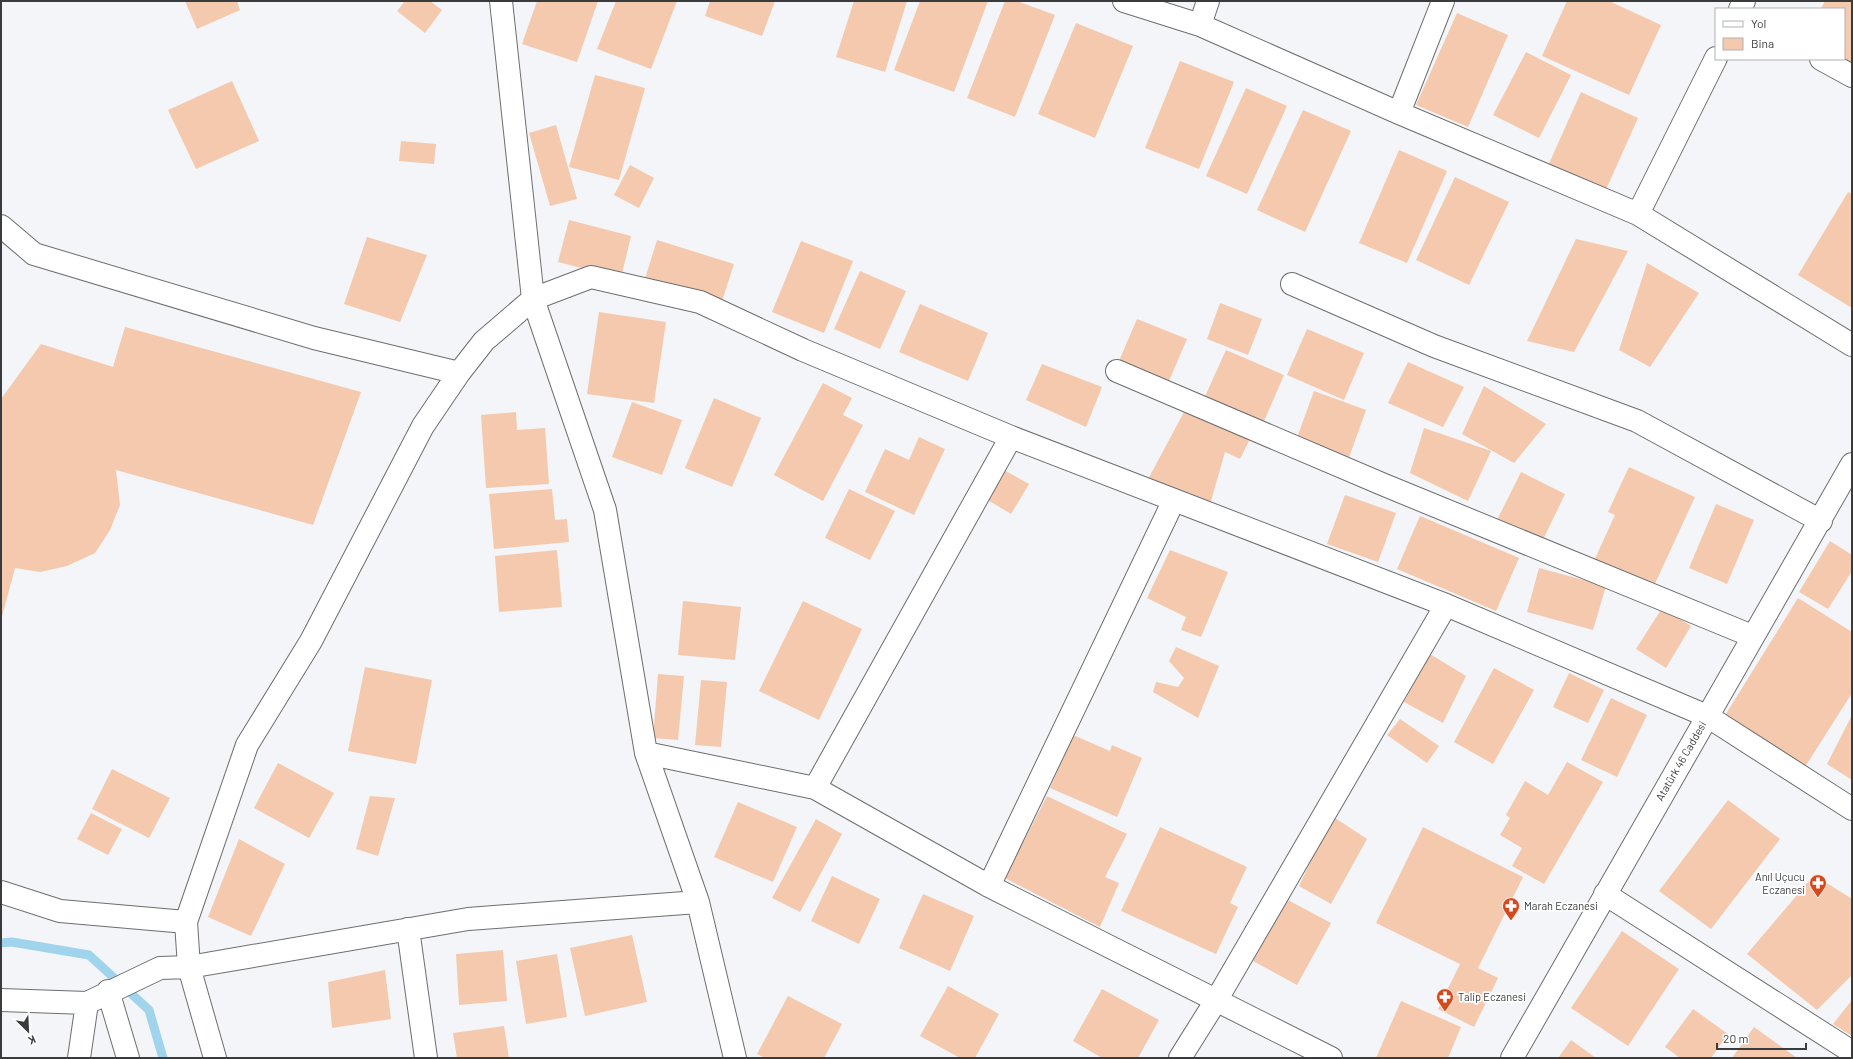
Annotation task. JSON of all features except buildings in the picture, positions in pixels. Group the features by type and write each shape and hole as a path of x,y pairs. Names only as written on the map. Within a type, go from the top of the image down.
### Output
{"street":[{"path":"501,1 533,299 605,510 646,753 698,902 735,1058"},
{"path":"1124,1 1200,25 1399,113 1638,214 1852,344"},
{"path":"1200,25 1208,1"},
{"path":"1399,113 1443,1"},
{"path":"1638,214 1715,60"},
{"path":"1823,60 1852,76"},
{"path":"1,226 34,254 314,338 459,373"},
{"path":"215,1058 189,967 186,922 247,745 311,641 423,426 459,373 484,340 533,299 591,277 700,302 803,350 1011,437 1446,605 1707,716 1852,809"},
{"path":"1292,284 1434,346 1637,421 1821,521"},
{"path":"1117,371 1389,487 1752,636"},
{"path":"815,788 1011,437"},
{"name":"Atatürk 46 Caddesi","path":"1512,1058 1752,636 1821,521 1852,464"},
{"path":"989,886 1174,500"},
{"path":"1180,1058 1217,999 1446,605"},
{"path":"646,753 815,788 989,886 1217,999 1331,1058"},
{"path":"1,892 60,911 186,922"},
{"path":"1605,894 1852,1052"},
{"path":"1,1000 88,1003 108,991 160,968 189,967 468,919 698,902"},
{"path":"408,929 426,1058"},
{"path":"108,991 128,1058"},
{"path":"79,1058 88,1003"}],"waterway":[{"path":"1,943 12,942 89,955 149,1010 163,1058"}],"place":[{"name":"Anıl Uçucu Eczanesi","path":"1818,898"},
{"name":"Marah Eczanesi","path":"1511,921"},
{"name":"Talip Eczanesi","path":"1445,1012"}]}
